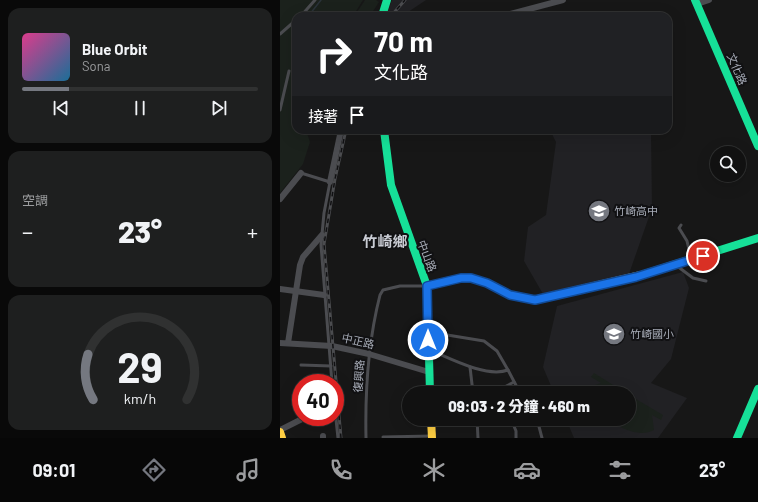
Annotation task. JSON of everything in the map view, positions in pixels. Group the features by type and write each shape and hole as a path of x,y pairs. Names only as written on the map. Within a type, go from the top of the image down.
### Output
{"street":[{"path":"383,12 387,0"},
{"path":"518,12 563,0"},
{"path":"696,2 709,0"},
{"name":"文化路","path":"696,2 758,146"},
{"path":"330,182 340,134"},
{"name":"中山路","path":"385,134 391,185 427,286 430,386"},
{"path":"280,199 302,173"},
{"path":"288,343 300,265 303,257 322,235"},
{"path":"427,286 461,278 471,278 487,283 510,295 535,300 636,277 758,238"},
{"path":"280,289 324,295"},
{"name":"中正路","path":"280,343 329,345 369,354 429,372"},
{"path":"737,438 758,389"},
{"path":"282,438 280,431 292,425"},
{"path":"431,426 432,437"}],"lane":[{"path":"304,12 314,0"},
{"path":"280,34 292,24"},
{"path":"280,110 290,71"},
{"path":"302,173 330,182 322,235 324,295 331,374"},
{"path":"680,225 679,228 687,241 691,260"},
{"path":"676,265 694,278 706,281"},
{"name":"復興路","path":"366,438 369,354 374,322 383,290 400,286 427,286"},
{"path":"428,332 484,341 497,351 516,386"},
{"path":"428,349 470,367 494,372 508,370"},
{"path":"301,365 331,366"},
{"path":"470,367 472,386"},
{"path":"506,386 514,382"},
{"path":"337,426 338,438"},
{"path":"477,426 478,438"},
{"path":"514,426 516,438"},
{"path":"539,426 542,438"},
{"path":"384,437 432,437"}],"shaded area":[{"path":"280,0 363,0 356,12 292,12 292,134 307,134 310,142 303,164 280,193"},
{"path":"365,0 376,0 379,2 373,12 357,12"},
{"path":"392,0 426,0 408,12 388,12"},
{"name":"竹崎高中","path":"552,134 651,134 652,208 629,274 543,294 524,261 528,227 546,215 556,142"},
{"name":"竹崎國小","path":"683,272 689,288 671,359 651,383 687,398 658,438 574,438 569,426 636,426 636,386 551,386 543,367 557,306"},
{"path":"594,373 615,386 592,386 601,383 591,377"},
{"path":"636,399 663,415 661,420 652,415 654,430 642,433 618,426 636,426"}],"waterway":[{"path":"312,12 321,0"}],"railway":[{"path":"394,12 405,0"},
{"path":"341,438 324,244 335,179 345,134"}],"traffic: fast":[{"path":"383,12 387,0"},
{"path":"695,0 758,146"},
{"path":"385,134 391,185 427,286 430,386"},
{"path":"641,275 758,238"},
{"path":"737,438 758,389"}],"traffic: slow":[{"path":"427,286 461,278 471,278 487,283 510,295 535,300 641,275"},
{"path":"431,426 432,438"},
{"path":"280,432 282,438"}],"place":[{"name":"竹崎高中","path":"599,211"},
{"name":"竹崎國小","path":"614,334"}],"district":[{"name":"竹崎鄉","path":"385,242"}],"route":[{"path":"428,340 427,286 461,278 471,278 480,280 510,295 524,300 535,300 636,277 703,256"}]}
